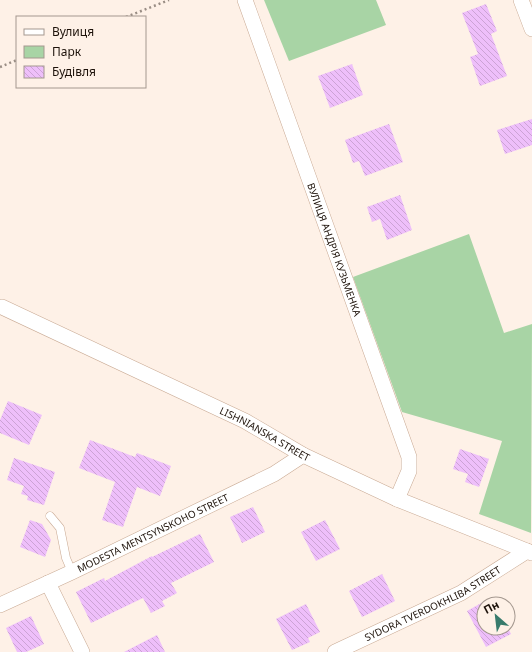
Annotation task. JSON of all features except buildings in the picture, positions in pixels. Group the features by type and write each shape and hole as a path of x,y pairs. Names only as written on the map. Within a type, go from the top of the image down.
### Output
{"street":[{"name":"ВУЛИЦЯ АНДРІЯ КУЗЬМЕНКА","path":"245,0 410,457 409,471 397,498"},
{"path":"521,0 532,29"},
{"name":"LISHNIANSKA STREET","path":"2,308 245,421 303,455 397,498 530,552"},
{"name":"MODESTA MENTSYNSKOHO STREET","path":"0,605 72,572 274,474 303,455"},
{"name":"SYDORA TVERDOKHLIBA STREET","path":"335,652 461,593 530,552"},
{"path":"48,583 82,652"}],"lane":[{"path":"50,516 60,528 66,558 72,572"}],"path":[{"path":"129,16 169,0"},
{"path":"0,67 16,60"}],"green space":[{"path":"264,0 376,0 386,25 289,61"},
{"path":"469,234 504,333 532,324 531,533 479,514 502,441 402,412 353,277"}]}
